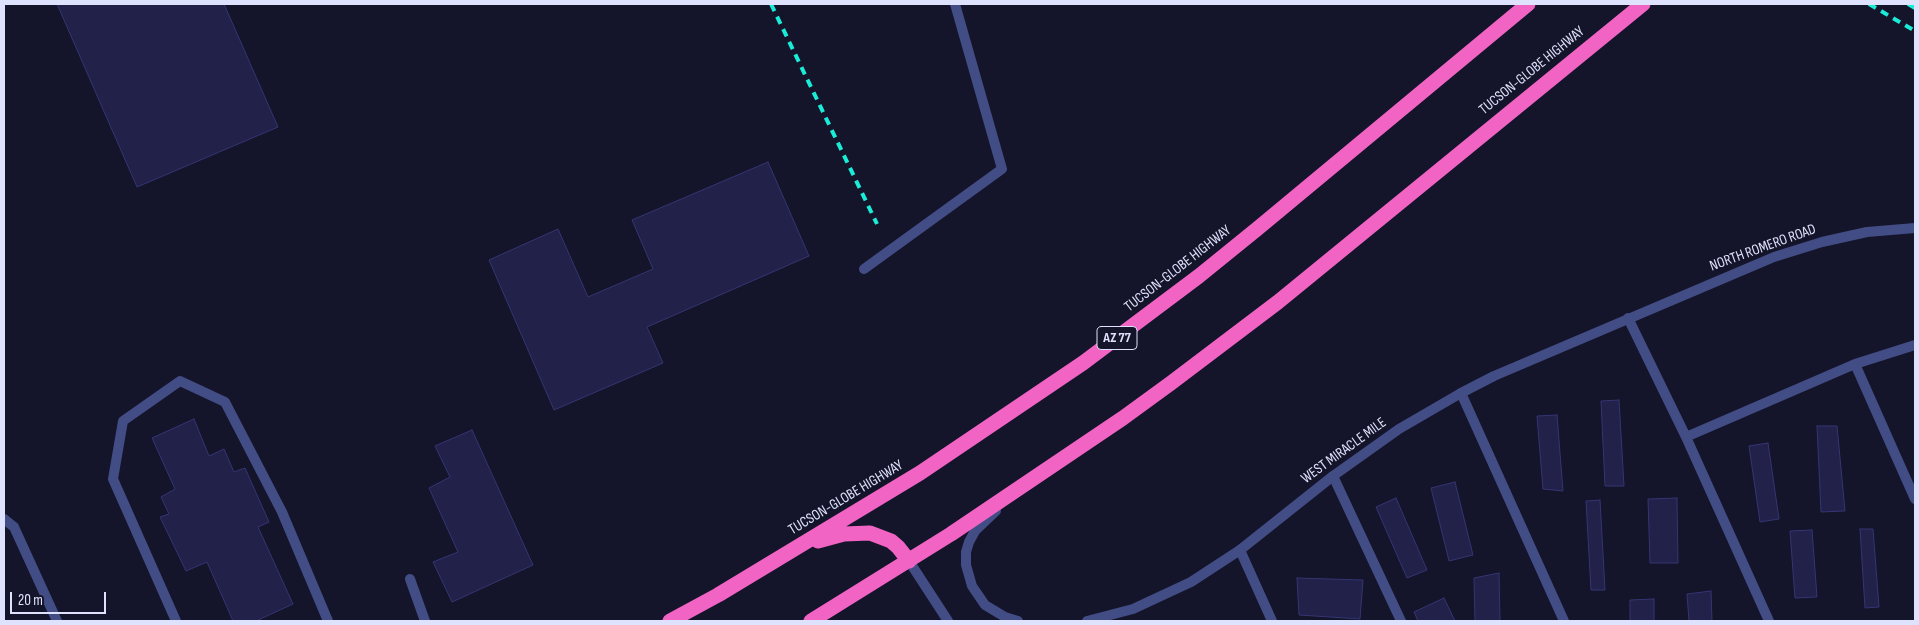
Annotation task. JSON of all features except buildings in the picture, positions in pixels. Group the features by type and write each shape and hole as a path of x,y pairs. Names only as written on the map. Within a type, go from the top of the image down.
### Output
{"highway":[{"name":"TUCSON-GLOBE HIGHWAY","path":"673,621 877,500 968,442 1075,369 1257,229 1528,4"},
{"name":"TUCSON-GLOBE HIGHWAY","path":"811,621 909,561 1033,479 1155,394 1278,302 1643,4"},
{"path":"788,554 829,538 870,533 891,541 909,561"}],"street":[{"path":"864,269 1002,169 955,4"},
{"name":"NORTH ROMERO ROAD","path":"1628,318 1729,275 1822,242 1867,232 1915,228"},
{"path":"1628,318 1686,438 1769,621"},
{"name":"WEST MIRACLE MILE","path":"1088,621 1133,609 1173,592 1206,573 1240,550 1333,476 1399,429 1460,393 1529,359 1628,318"},
{"path":"1686,438 1855,364 1915,345"},
{"path":"1855,364 1915,499"},
{"path":"176,621 113,479 123,421 180,381 225,402 282,512 328,621"},
{"path":"1460,393 1564,621"},
{"path":"1333,476 1401,621"},
{"path":"1018,621 993,611 978,596 968,575 966,552 975,531 1033,479"},
{"path":"4,520 14,527 57,621"},
{"path":"1240,550 1272,621"},
{"path":"909,561 948,621"},
{"path":"410,579 425,621"}],"railway":[{"path":"771,4 877,224"},
{"path":"1869,4 1915,31"},
{"path":"1908,4 1915,8"}]}
